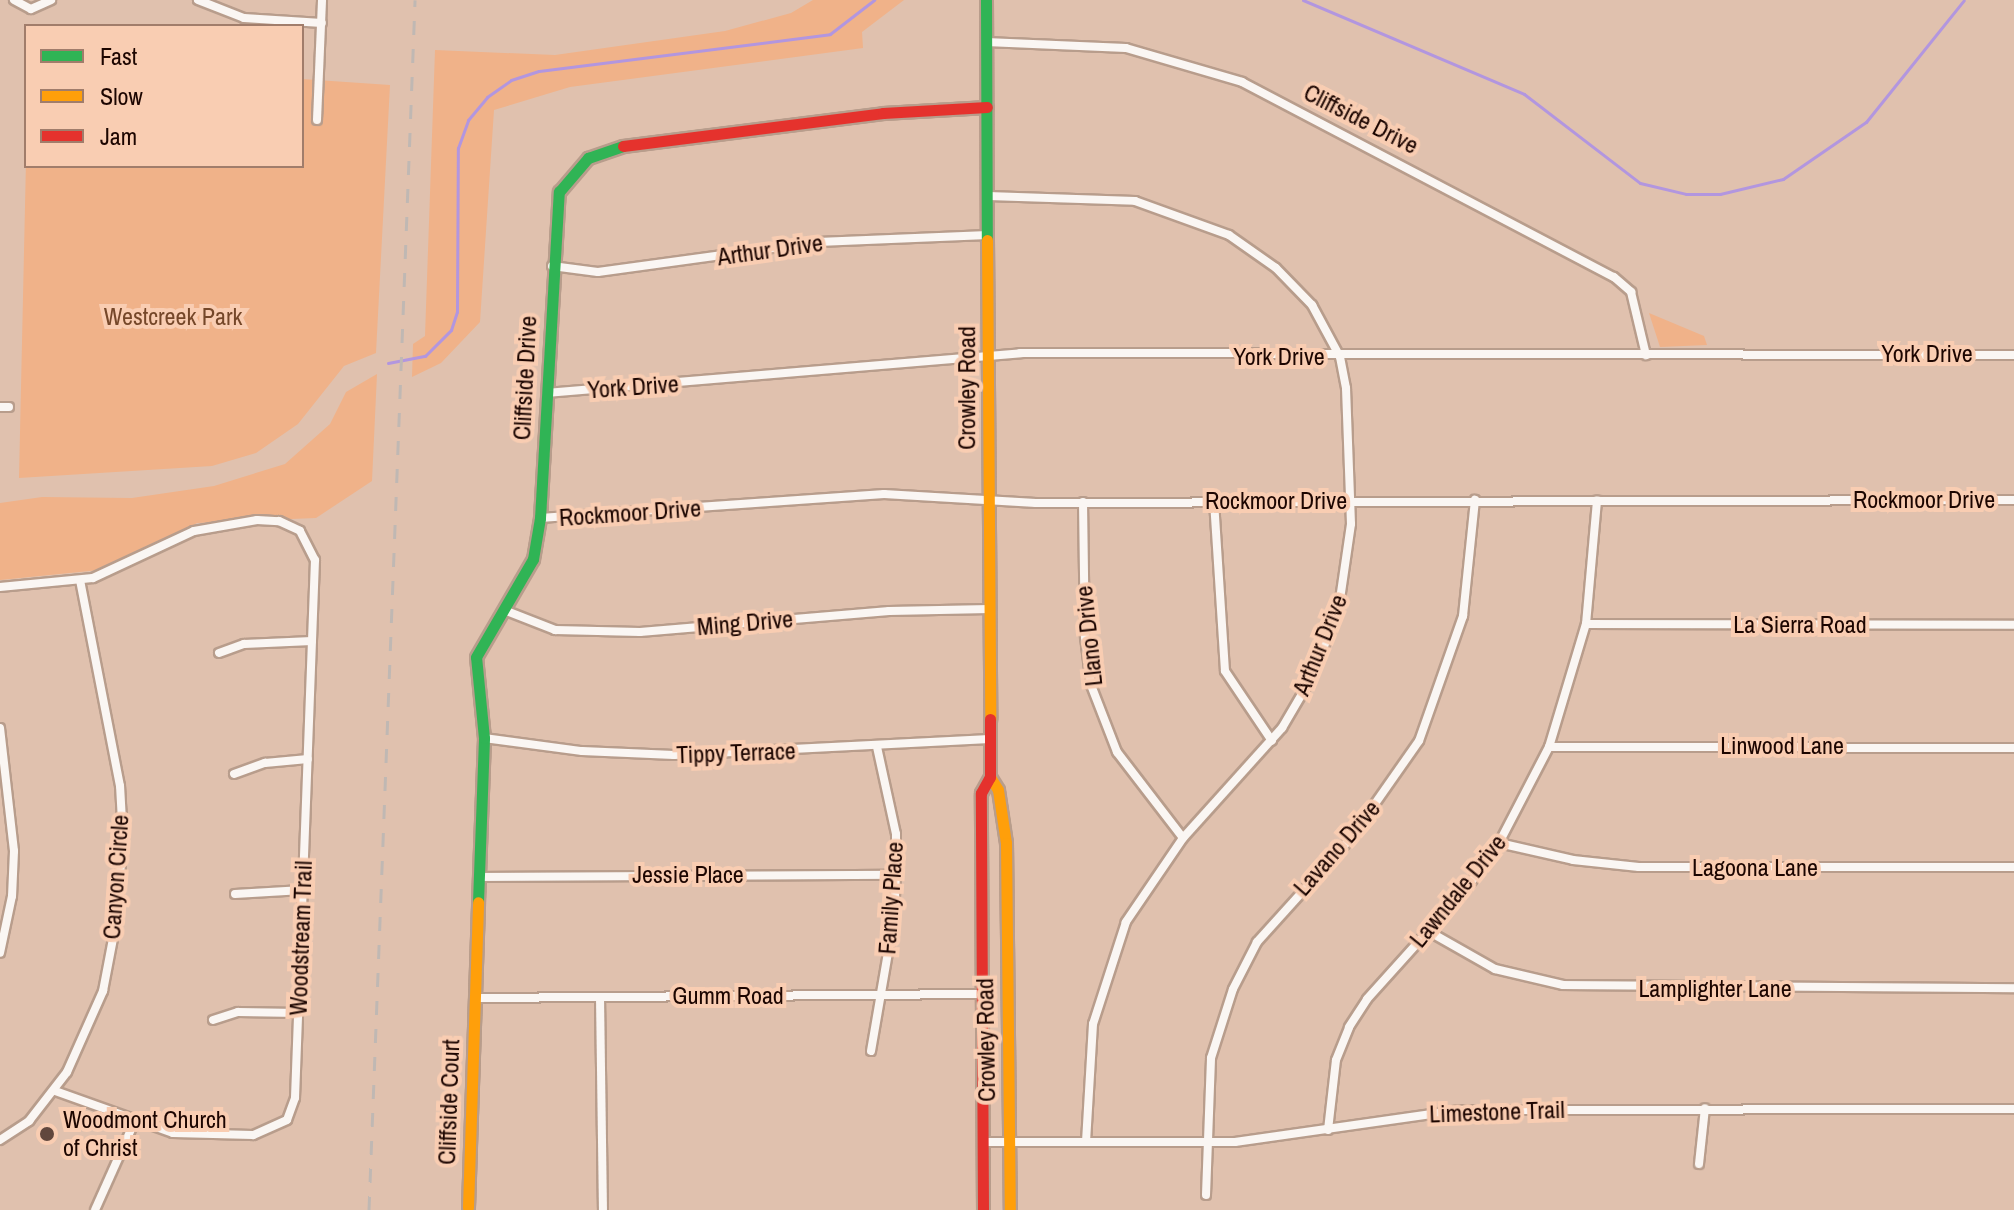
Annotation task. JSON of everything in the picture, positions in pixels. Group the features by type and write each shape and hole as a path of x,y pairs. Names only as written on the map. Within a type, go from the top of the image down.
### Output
{"main road":[{"name":"Crowley Road","path":"983,1210 981,793 990,777 986,0"},
{"name":"Cliffside Drive","path":"475,998 484,738 476,657 530,568 540,518 552,266 559,192 576,168 608,149 868,114 987,107"},
{"name":"Crowley Road","path":"990,777 998,790 1006,843 1010,1210"},
{"name":"Cliffside Court","path":"468,1207 475,998"}],"street":[{"path":"14,0 37,8 51,0"},
{"path":"198,0 244,18 322,23"},
{"path":"317,120 322,0"},
{"name":"Cliffside Drive","path":"986,42 1126,48 1242,82 1614,277 1631,292 1646,355"},
{"name":"Arthur Drive","path":"988,196 1135,201 1207,224 1257,253 1291,282 1320,317 1340,357 1352,500 1348,566 1338,613 1309,682 1272,741 1183,838 1126,922 1102,987 1088,1051 1086,1142"},
{"name":"Arthur Drive","path":"552,266 598,272 890,235 988,235"},
{"name":"York Drive","path":"547,393 654,388 847,364 989,358 1020,353 1340,357 2014,355"},
{"name":"Rockmoor Drive","path":"540,518 884,494 1083,502 2014,500"},
{"name":"Lavano Drive","path":"1206,1195 1206,1143 1214,1046 1233,989 1257,942 1377,804 1430,718 1463,616 1475,500"},
{"name":"Lawndale Drive","path":"1328,1130 1336,1060 1349,1027 1367,999 1428,931 1499,843 1549,747 1586,624 1597,500"},
{"path":"1214,501 1225,671 1272,741"},
{"name":"Llano Drive","path":"1083,502 1085,637 1091,685 1117,752 1183,838"},
{"name":"Woodstream Trail","path":"55,1091 134,1123 205,1136 253,1135 282,1125 295,1098 315,560 307,539 286,523 257,520 194,531 80,581"},
{"path":"0,587 80,581"},
{"name":"Canyon Circle","path":"0,1140 29,1121 55,1091 103,991 116,923 123,839 116,754 80,581"},
{"name":"Ming Drive","path":"504,610 555,630 640,632 889,611 990,609"},
{"name":"La Sierra Road","path":"1586,624 2014,625"},
{"path":"219,653 244,644 312,641"},
{"path":"0,728 14,851 12,896 0,953"},
{"name":"Tippy Terrace","path":"484,738 631,755 877,747 990,739"},
{"name":"Family Place","path":"871,1051 896,875 896,834 877,747"},
{"name":"Linwood Lane","path":"1549,747 2014,748"},
{"path":"234,774 265,763 308,759"},
{"name":"Lagoona Lane","path":"1499,843 1573,860 1639,867 2014,867"},
{"name":"Jessie Place","path":"479,877 896,875"},
{"path":"235,894 303,890"},
{"name":"Lamplighter Lane","path":"1428,931 1495,969 1563,985 2014,988"},
{"name":"Gumm Road","path":"475,998 981,994"},
{"path":"600,997 603,1210"},
{"path":"213,1020 238,1012 298,1013"},
{"path":"1699,1164 1705,1108"},
{"name":"Limestone Trail","path":"982,1142 1206,1143 1328,1130 1460,1110 2014,1109"},
{"path":"95,1210 134,1123"}],"green space":[{"path":"813,0 904,0 862,32 863,48 570,87 494,110 480,322 441,363 412,377 413,344 425,336 435,50 555,55 725,31 791,13"},
{"name":"Westcreek Park","path":"304,79 390,85 376,353 344,366 298,424 256,453 212,466 19,478 26,168 304,168"},
{"path":"1649,313 1704,336 1707,345 1660,347"},
{"path":"377,374 372,481 316,518 197,523 119,568 0,580 0,503 42,497 132,498 214,486 285,464 330,424 346,392"}],"waterway":[{"path":"388,363 425,356 451,330 457,312 458,148 468,120 487,97 511,80 539,71 830,34 874,0"},
{"path":"1303,0 1524,94 1640,183 1686,194 1720,194 1783,179 1866,122 1964,0"}],"railway":[{"path":"369,1210 415,0"}],"traffic: fast":[{"path":"986,0 987,240"},
{"path":"478,902 484,738 476,657 533,559 540,518 559,192 588,158 623,146"}],"traffic: slow":[{"path":"987,240 990,719"},
{"path":"990,777 998,790 1006,843 1010,1210"},
{"path":"468,1207 478,902"}],"traffic: jam":[{"path":"623,146 883,113 987,107"},
{"path":"983,1210 981,793 990,777 990,719"}],"place":[{"name":"Woodmont Church of Christ","path":"47,1134"}]}
